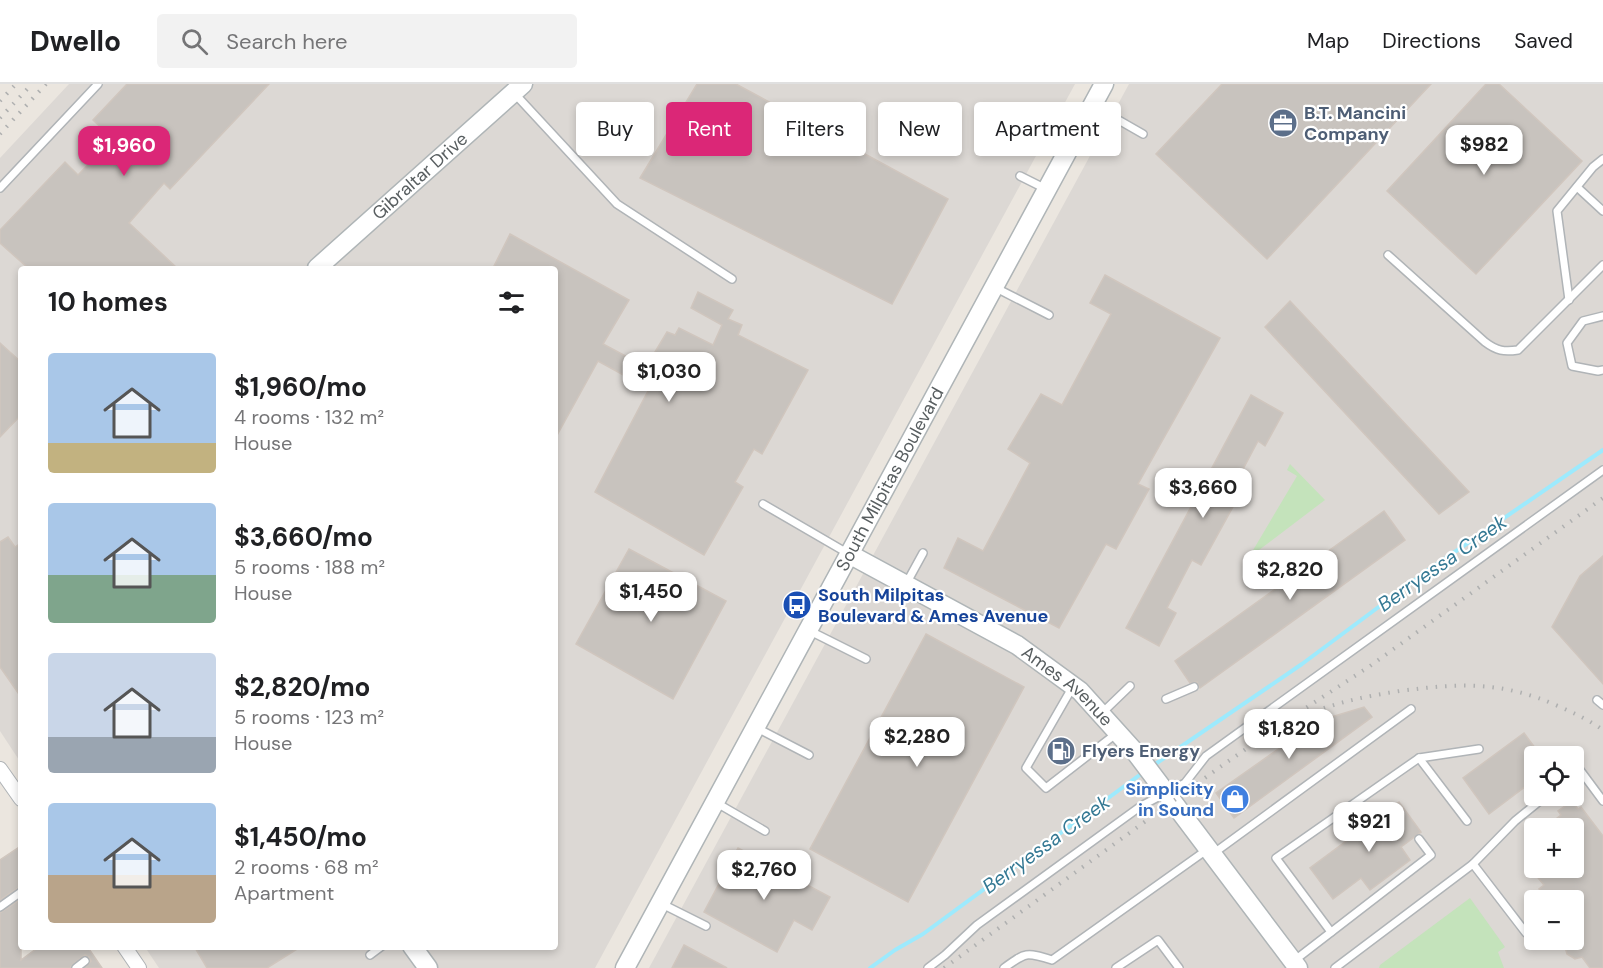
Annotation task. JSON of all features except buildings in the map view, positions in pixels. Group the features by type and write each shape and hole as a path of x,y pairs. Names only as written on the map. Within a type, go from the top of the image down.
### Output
{"main road":[{"name":"South Milpitas Boulevard","path":"1094,102 1104,84"},
{"name":"Gibraltar Drive","path":"319,266 518,88"},
{"name":"South Milpitas Boulevard","path":"625,968 1064,156"},
{"name":"Ames Avenue","path":"849,554 1017,645 1074,686 1136,753 1293,965"},
{"path":"415,950 428,968"}],"street":[{"path":"0,769 18,795"},
{"path":"127,950 139,968"}],"lane":[{"path":"0,188 98,84"},
{"path":"518,88 617,204 732,279"},
{"path":"1121,121 1143,134"},
{"path":"1569,300 1557,211 1593,167 1603,159"},
{"path":"1020,176 1046,189"},
{"path":"1576,187 1603,211"},
{"path":"1388,255 1496,350 1505,352 1518,350 1603,265"},
{"path":"994,287 1049,315"},
{"path":"1603,316 1583,321 1567,343 1572,366 1598,371 1603,369"},
{"path":"928,968 977,925 1141,806 1164,791 1185,783 1206,756 1603,470"},
{"path":"763,504 849,554"},
{"path":"906,585 923,553"},
{"path":"808,630 866,659"},
{"path":"1074,686 1026,768 1046,789 1117,733"},
{"path":"1101,714 1130,686"},
{"path":"1166,699 1194,687"},
{"path":"1004,968 1020,956 1030,953 1052,960 1210,852 1411,709"},
{"path":"755,728 809,755"},
{"path":"1331,932 1276,858 1419,758 1479,749"},
{"path":"1419,758 1467,821"},
{"path":"1584,775 1603,801"},
{"path":"715,802 765,831"},
{"path":"1335,968 1473,864 1515,821 1533,806"},
{"path":"1293,965 1331,932 1431,855 1419,839"},
{"path":"1473,864 1524,930"},
{"path":"0,907 18,894"},
{"path":"660,903 706,926"},
{"path":"1116,968 1158,940 1179,968"},
{"path":"370,955 377,950"},
{"path":"76,968 86,961"}],"shaded area":[{"path":"69,84 1075,84 1065,102 974,102 974,156 1036,156 595,968 159,968 147,950 558,950 558,266 18,266 18,758 0,731 0,158"},
{"path":"1129,84 1603,84 1603,968 649,968 1090,156 1121,156 1119,102"}],"green space":[{"path":"1290,464 1325,500 1255,553 1259,560 1249,567 1246,562 1297,476 1287,470"},
{"path":"1470,898 1505,947 1498,952 1504,968 1379,968 1380,965"}],"waterway":[{"name":"Berryessa Creek","path":"1154,765 1302,664 1427,571 1603,450"},
{"name":"Berryessa Creek","path":"870,968 923,934 1145,771"}],"railway":[{"path":"0,101 16,84"},
{"path":"0,118 32,84"},
{"path":"0,134 46,84"},
{"path":"944,968 1220,767 1370,666 1603,498"},
{"path":"1306,715 1341,703 1388,693 1442,686 1481,686 1538,698 1576,714 1603,730"}],"place":[{"name":"B.T. Mancini Company","path":"1283,123"},
{"name":"South Milpitas Boulevard & Ames Avenue","path":"797,605"},
{"name":"Flyers Energy","path":"1061,751"},
{"name":"Simplicity in Sound","path":"1235,799"}]}
